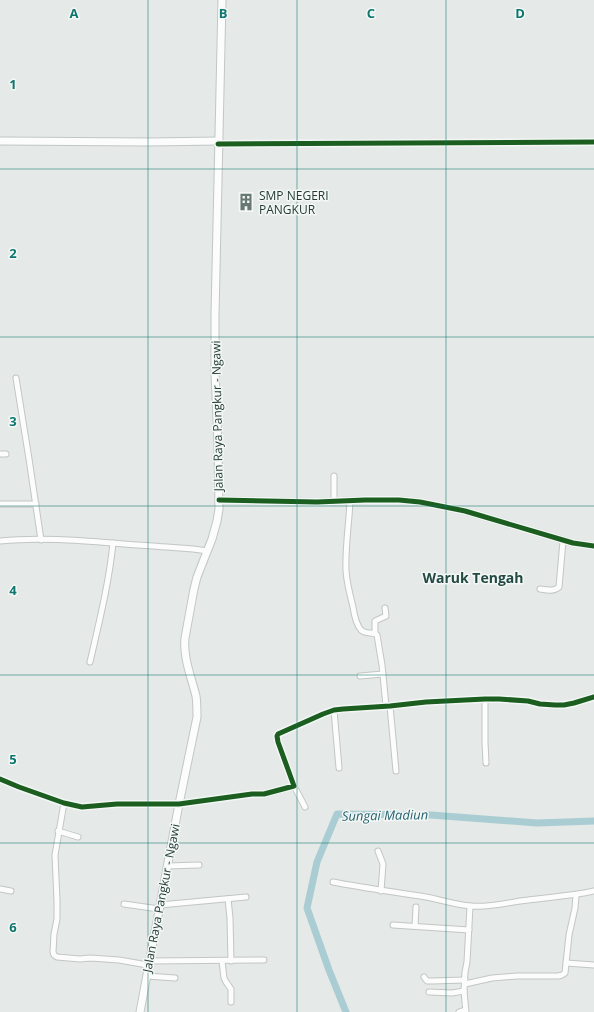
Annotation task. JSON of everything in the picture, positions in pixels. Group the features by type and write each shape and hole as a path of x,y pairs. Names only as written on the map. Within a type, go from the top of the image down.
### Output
{"main road":[{"name":"Jalan Raya Pangkur - Ngawi","path":"140,1012 197,717 196,696 185,658 185,638 194,589 217,521 219,500 214,346 222,0"},
{"path":"0,142 218,142"}],"street":[{"path":"218,142 594,142"},
{"path":"16,378 41,540"},
{"path":"334,476 334,502"},
{"path":"219,500 334,502 399,500 420,502 465,511 563,541 594,546"},
{"path":"350,501 346,560 349,592 358,626 364,632 375,633"},
{"path":"0,504 36,504"},
{"path":"0,541 70,540 198,549 207,551"},
{"path":"540,589 554,590 558,587 563,541"},
{"path":"90,662 102,611 113,543"},
{"path":"385,608 386,616 375,621 375,633 377,635 388,706 396,771"},
{"path":"360,676 383,674"},
{"path":"305,807 294,786 277,736 323,714 334,710 343,709 485,699 528,701 540,704 564,705 594,697"},
{"path":"485,699 486,763"},
{"path":"334,710 340,768"},
{"path":"0,780 64,803 87,807 117,804 179,804 252,794 264,794 294,786"},
{"path":"64,803 55,855 57,901 54,955 57,957 119,960 142,964 264,960"},
{"path":"58,831 78,837"},
{"path":"378,850 383,864 381,891"},
{"path":"167,866 199,864"},
{"path":"333,882 470,906 498,905 576,895 594,891"},
{"path":"0,889 11,891"},
{"path":"424,977 427,981 432,982 465,982 511,976 562,975 565,973 576,895"},
{"path":"124,904 160,907 246,897"},
{"path":"228,899 231,961"},
{"path":"415,926 416,906"},
{"path":"459,1012 465,1011 464,991 470,906"},
{"path":"393,925 469,930"},
{"path":"222,961 224,978 231,992 231,1002"},
{"path":"566,963 594,965"},
{"path":"146,976 175,978"},
{"path":"429,992 464,991"}],"waterway":[{"name":"Sungai Madiun","path":"346,1012 307,908 317,862 337,814 431,815 537,823 594,821"}],"cycle path":[{"path":"218,144 594,142"},
{"path":"219,500 317,502 399,500 420,502 465,511 573,543 594,546"},
{"path":"0,779 64,803 82,807 117,804 179,804 252,794 264,794 294,786 278,742 278,734 334,710 426,702 485,699 528,701 540,704 564,705 594,697"}],"place":[{"name":"SMP NEGERI PANGKUR","path":"246,202"}],"district":[{"name":"Waruk Tengah","path":"473,577"}]}
